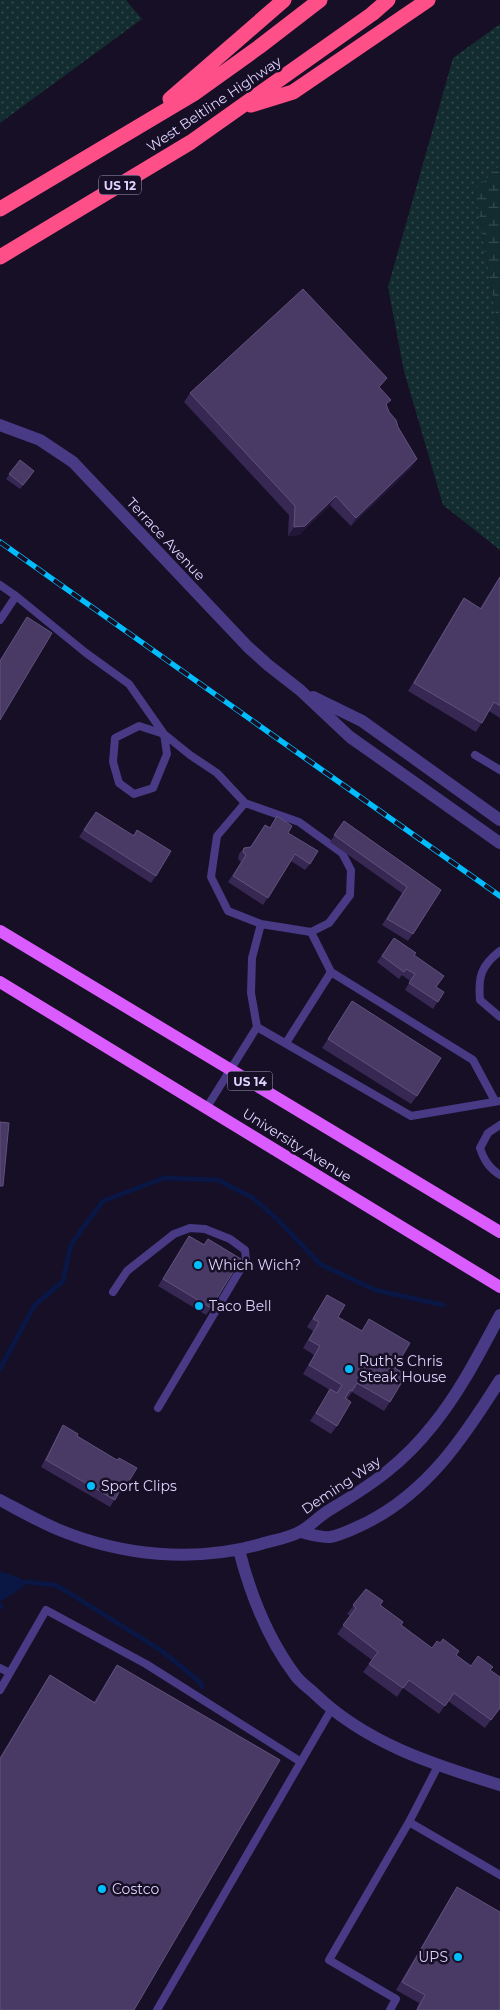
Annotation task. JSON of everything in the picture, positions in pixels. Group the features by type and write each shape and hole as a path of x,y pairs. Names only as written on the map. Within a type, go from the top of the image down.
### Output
{"highway":[{"path":"142,123 284,0"},
{"name":"West Beltline Highway","path":"0,208 187,98 230,69 320,0"},
{"name":"West Beltline Highway","path":"0,257 192,142 372,14 388,0"},
{"path":"238,109 293,92 428,0"}],"main road":[{"name":"US 14","path":"0,931 500,1232"},
{"name":"University Avenue","path":"0,982 500,1287"}],"street":[{"name":"Terrace Avenue","path":"0,424 40,440 73,462 248,647 268,665 300,690 350,737 500,843"},
{"name":"Terrace Avenue","path":"300,690 362,721 500,820"},
{"name":"Deming Way","path":"0,1501 57,1529 109,1546 142,1553 173,1554 239,1550 300,1532 325,1512 368,1487 391,1470 417,1444 449,1402 500,1315"},
{"name":"Deming Way","path":"300,1532 329,1537 378,1517 399,1503 421,1486 446,1459 470,1428 500,1380"},
{"path":"239,1550 245,1575 272,1638 295,1676 331,1710 390,1746 438,1766 500,1785"}],"lane":[{"path":"0,585 86,653 129,684 164,734 190,755 217,773 245,803 299,822 342,853 352,870 350,895 329,923 311,932 261,924 228,911 210,877 217,836 245,803"},
{"path":"0,620 16,596"},
{"path":"139,726 164,734 167,754 153,788 134,794 119,783 113,762 116,738 139,726"},
{"path":"476,755 500,770"},
{"path":"207,1107 257,1027 251,993 252,958 261,924"},
{"path":"257,1027 411,1116 497,1101 473,1060 331,972 311,932"},
{"path":"500,951 487,961 479,983 480,1000 500,1017"},
{"path":"286,1043 331,972"},
{"path":"500,1125 488,1133 480,1148 484,1160 500,1175"},
{"path":"113,1292 127,1271 174,1234 190,1228 205,1229 230,1239 244,1250 246,1260 158,1408"},
{"path":"0,1690 46,1610 146,1664 301,1762"},
{"path":"0,1668 10,1674"},
{"path":"157,2010 331,1710"},
{"path":"390,2010 396,1999 329,1960 409,1822 438,1766"},
{"path":"409,1822 500,1875"}],"green space":[{"path":"0,0 126,0 142,19 0,123"},
{"path":"500,24 500,166 475,190 500,340 500,550 443,505 404,371 388,287 453,58"},
{"path":"500,166 500,340 475,190"}],"shaded area":[{"path":"0,1571 26,1582 22,1588 0,1602"}],"building":[{"path":"303,289 387,378 379,387 391,400 386,404 389,412 396,420 398,427 417,459 356,518 336,496 305,526 294,527 295,506 190,393"},
{"path":"20,460 34,471 23,485 9,474"},
{"path":"500,577 500,706 494,702 482,723 414,683 464,598 481,609"},
{"path":"27,617 52,633 0,720 0,661"},
{"path":"96,812 134,836 137,830 171,851 156,876 84,830"},
{"path":"277,816 292,826 288,833 318,851 310,864 295,854 268,898 233,876 246,855 243,852 244,848 251,847 265,825 270,828"},
{"path":"344,821 441,890 413,934 387,919 407,887 334,835"},
{"path":"394,938 444,976 436,987 444,992 438,1002 409,983 415,974 406,969 404,972 382,956"},
{"path":"352,1001 441,1058 417,1096 328,1039"},
{"path":"0,1122 9,1123 3,1186 0,1186"},
{"path":"189,1236 204,1245 208,1239 241,1259 211,1308 163,1279"},
{"name":"Ruth's Chris Steak House","path":"327,1295 345,1305 338,1317 362,1331 369,1319 410,1343 395,1368 406,1375 390,1402 357,1383 345,1398 351,1402 337,1426 316,1413 330,1389 337,1393 342,1385 309,1365 320,1346 309,1340 319,1322 313,1319"},
{"path":"63,1425 78,1434 77,1436 117,1460 119,1458 137,1468 126,1486 123,1484 115,1500 46,1460"},
{"path":"366,1589 383,1601 380,1605 403,1622 401,1625 432,1648 437,1641 440,1643 443,1639 459,1651 456,1655 471,1666 478,1656 493,1667 490,1670 500,1677 500,1708 491,1720 454,1693 445,1706 409,1680 403,1688 369,1664 378,1652 343,1625 356,1608 353,1605"},
{"name":"Costco","path":"117,1665 280,1760 134,2010 0,2010 0,1759 50,1675 95,1703"},
{"name":"UPS","path":"457,1887 500,1912 500,2010 417,2010 425,1995 402,1982"}],"waterway":[{"path":"0,1369 34,1306 63,1281 71,1244 103,1201 164,1178 218,1180 253,1198 279,1221 320,1264 375,1290 443,1305"},
{"path":"26,1582 55,1585 66,1591 162,1651 201,1683 202,1687"}],"railway":[{"path":"0,542 500,896"}],"place":[{"name":"Which Wich?","path":"198,1265"},
{"name":"Taco Bell","path":"199,1306"},
{"name":"Ruth's Chris Steak House","path":"349,1369"},
{"name":"Sport Clips","path":"91,1486"},
{"name":"Costco","path":"102,1889"},
{"name":"UPS","path":"458,1957"}]}
